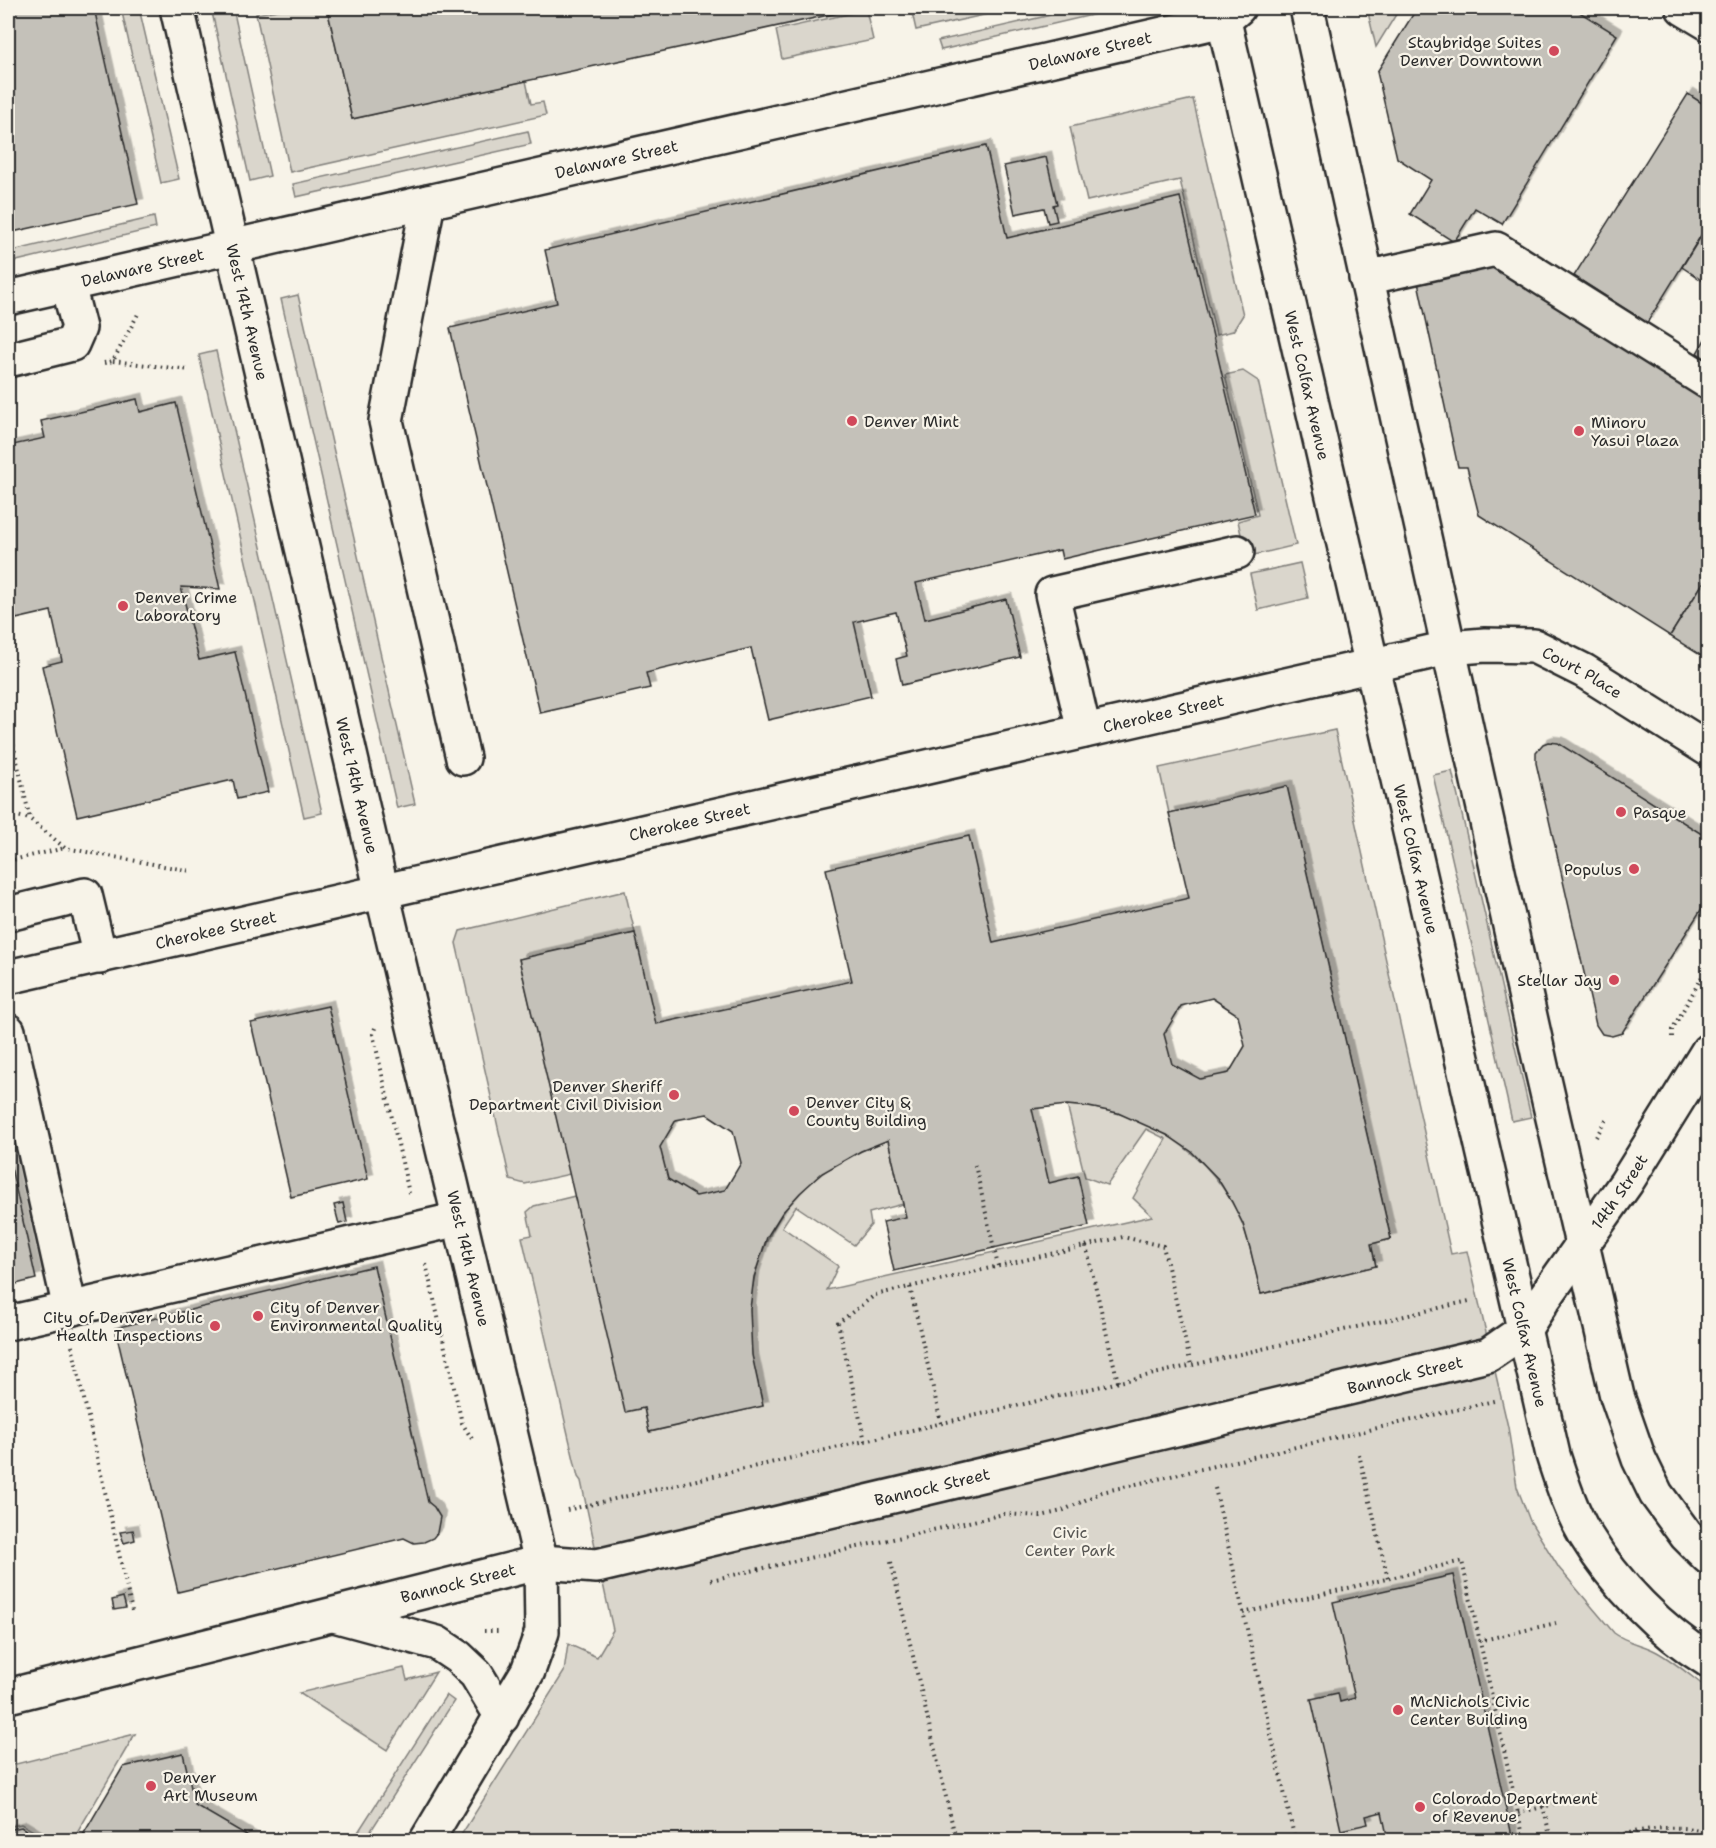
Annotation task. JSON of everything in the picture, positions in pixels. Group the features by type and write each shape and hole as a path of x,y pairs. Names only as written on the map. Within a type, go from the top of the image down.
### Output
{"main road":[{"name":"West 14th Avenue","path":"177,8 382,892 541,1562 542,1632 528,1671 427,1840"},
{"path":"1307,8 1617,1396 1639,1460 1656,1494 1669,1514 1708,1557"},
{"path":"1683,8 1708,23"},
{"name":"Delaware Street","path":"8,298 428,202 1228,12"},
{"name":"West Colfax Avenue","path":"1228,12 1371,665 1553,1455 1563,1487 1587,1537 1612,1571 1649,1612 1675,1636 1708,1660"},
{"path":"428,202 386,421 464,758"},
{"path":"1366,278 1496,249 1708,382"},
{"path":"8,360 72,345 79,328 68,285"},
{"path":"1084,731 1052,594 1237,552"},
{"name":"Court Place","path":"1371,665 1449,648 1512,644 1534,646 1584,671 1708,749"},
{"name":"Cherokee Street","path":"8,978 1371,665"},
{"path":"8,914 86,895 100,957"},
{"path":"8,1031 67,1310"},
{"name":"14th Street","path":"1524,1330 1626,1183 1708,1051"},
{"path":"8,1323 459,1219"},
{"name":"Bannock Street","path":"8,1696 541,1562 597,1566 634,1558 1488,1355 1524,1330"},
{"name":"Bannock Street","path":"332,1615 437,1643 458,1657 476,1674 502,1717"}],"path":[{"path":"112,361 190,370"},
{"path":"8,722 30,819"},
{"path":"8,814 30,819 65,848"},
{"path":"8,861 65,848 190,871"},
{"path":"1672,1040 1672,1030 1708,966"},
{"path":"1597,1136 1606,1120"},
{"path":"975,1165 998,1266"},
{"path":"865,1441 837,1323 875,1295 998,1266 1123,1237 1163,1246 1191,1365"},
{"path":"1086,1246 1118,1382"},
{"path":"425,1263 462,1423 478,1448"},
{"path":"910,1287 941,1423"},
{"path":"566,1510 1469,1301"},
{"path":"67,1310 132,1611"},
{"path":"704,1582 1004,1514 1041,1516 1062,1511 1102,1492 1498,1400"},
{"path":"1359,1454 1388,1579"},
{"path":"1215,1488 1295,1840"},
{"path":"891,1562 956,1840"},
{"path":"1243,1613 1462,1562 1524,1840"},
{"path":"1479,1641 1556,1623"},
{"path":"1518,1813 1595,1794"},
{"path":"1543,1806 1551,1840"},
{"path":"1606,1838 1648,1828 1677,1827 1708,1832"}],"green space":[{"path":"121,8 139,8 179,179 161,183"},
{"path":"211,8 233,8 270,176 250,181"},
{"path":"288,8 327,8 352,119 526,81 531,104 543,102 546,115 290,172 256,14"},
{"path":"911,8 1015,8 916,30"},
{"path":"1081,8 1122,8 941,50 938,41"},
{"path":"1367,8 1400,8 1376,47"},
{"path":"866,10 873,40 782,59 776,30"},
{"path":"1193,99 1243,315 1233,331 1216,335 1180,180 1087,201 1070,127"},
{"path":"528,131 531,144 296,197 293,184"},
{"path":"154,217 156,228 8,263 8,252"},
{"path":"298,295 415,804 397,808 281,299"},
{"path":"216,351 322,813 304,817 199,355"},
{"path":"1243,371 1258,381 1296,545 1246,557 1238,521 1258,515 1225,375"},
{"path":"1300,563 1308,598 1258,610 1250,574"},
{"name":"Civic Center Park","path":"1335,730 1451,1254 1467,1251 1508,1427 1517,1487 1530,1521 1559,1568 1614,1633 1664,1656 1708,1689 1708,1840 458,1840 564,1672 568,1644 597,1657 613,1630 581,1481 578,1477 522,1237 532,1235 527,1212 534,1206 575,1196 650,1432 763,1406 752,1356 750,1304 754,1279 772,1231 786,1209 823,1173 846,1158 888,1140 903,1204 869,1213 871,1225 854,1245 796,1206 782,1227 838,1266 827,1290 1152,1216 1133,1198 1166,1139 1146,1129 1107,1185 1085,1177 1067,1105 1095,1108 1123,1115 1172,1138 1194,1155 1229,1197 1242,1223 1261,1294 1376,1266 1371,1244 1391,1239 1287,787 1169,813 1159,768"},
{"path":"1452,771 1531,1117 1512,1121 1433,775"},
{"path":"625,891 635,933 519,959 570,1174 525,1184 510,1180 456,943 460,931"},
{"path":"404,1668 407,1680 436,1672 387,1750 299,1693"},
{"path":"446,1695 454,1701 365,1840 353,1840"},
{"path":"135,1734 73,1840 49,1840 21,1824 8,1827 8,1766"}],"building":[{"path":"8,8 94,8 138,204 8,233"},
{"path":"327,8 861,8 352,119"},
{"path":"1417,8 1573,8 1617,35 1502,224 1475,208 1454,242 1410,214 1431,180 1397,158 1377,72"},
{"path":"1688,94 1708,107 1708,224 1647,323 1574,276"},
{"name":"Denver Mint","path":"986,146 1007,238 1180,197 1255,514 1062,559 1060,550 916,583 925,619 1006,599 1020,657 902,685 896,659 907,656 896,612 854,622 871,696 768,720 751,648 646,673 650,688 540,713 450,328 557,303 545,250"},
{"path":"1046,157 1057,204 1053,205 1057,221 1048,223 1044,208 1015,214 1004,166"},
{"path":"1708,225 1708,280 1706,283 1682,267"},
{"name":"Minoru Yasui Plaza","path":"1486,257 1708,396 1708,575 1670,636 1479,515 1467,467 1458,467 1416,273"},
{"path":"1708,334 1708,360 1697,353"},
{"path":"137,399 140,412 176,403 220,589 181,587 199,660 235,652 268,792 237,799 233,780 77,816 42,666 62,661 51,611 16,619 8,581 8,446 45,438 41,421"},
{"path":"1708,575 1708,660 1670,636"},
{"name":"Populus","path":"1548,742 1558,743 1708,838 1708,899 1622,1033 1612,1036 1602,1034 1596,1025 1536,763 1536,752"},
{"name":"Denver City & County Building","path":"1287,786 1391,1239 1371,1244 1376,1266 1261,1294 1243,1224 1218,1179 1192,1152 1167,1135 1118,1113 1067,1105 1032,1109 1049,1183 1078,1176 1089,1226 894,1271 883,1222 906,1217 888,1140 861,1151 822,1173 782,1213 767,1237 754,1277 750,1309 752,1355 763,1406 649,1432 644,1408 625,1412 519,959 635,933 656,1024 852,981 826,869 969,836 993,943 1189,898 1169,813","holes":["1212,998 1238,1015 1245,1046 1229,1073 1200,1079 1172,1064 1164,1034 1181,1006","707,1114 733,1131 741,1163 725,1190 696,1196 668,1179 660,1147 676,1120"]},
{"path":"328,1006 368,1179 291,1197 251,1023"},
{"path":"8,1154 36,1279 8,1286"},
{"path":"343,1203 347,1222 339,1224 334,1205"},
{"path":"374,1266 428,1502 440,1517 437,1533 433,1538 424,1542 414,1543 404,1538 178,1592 115,1328"},
{"path":"133,1530 135,1540 124,1543 120,1532"},
{"name":"McNichols Civic Center Building","path":"1453,1575 1513,1840 1388,1840 1382,1812 1366,1816 1368,1824 1341,1830 1311,1699 1338,1693 1340,1702 1355,1698 1333,1602"},
{"path":"123,1597 126,1608 114,1610 112,1600"},
{"name":"Denver Art Museum","path":"183,1753 195,1805 255,1840 80,1840 123,1767"},
{"path":"21,1827 42,1840 8,1840 8,1830"}],"place":[{"name":"Staybridge Suites Denver Downtown","path":"1554,51"},
{"name":"Denver Mint","path":"852,421"},
{"name":"Minoru Yasui Plaza","path":"1579,431"},
{"name":"Denver Crime Laboratory","path":"123,606"},
{"name":"Pasque","path":"1621,812"},
{"name":"Populus","path":"1634,869"},
{"name":"Stellar Jay","path":"1614,980"},
{"name":"Denver Sheriff Department Civil Division","path":"674,1095"},
{"name":"Denver City & County Building","path":"794,1111"},
{"name":"City of Denver Environmental Quality","path":"258,1316"},
{"name":"City of Denver Public Health Inspections","path":"215,1326"},
{"name":"McNichols Civic Center Building","path":"1398,1710"},
{"name":"Denver Art Museum","path":"151,1786"},
{"name":"Colorado Department of Revenue","path":"1420,1807"}]}
